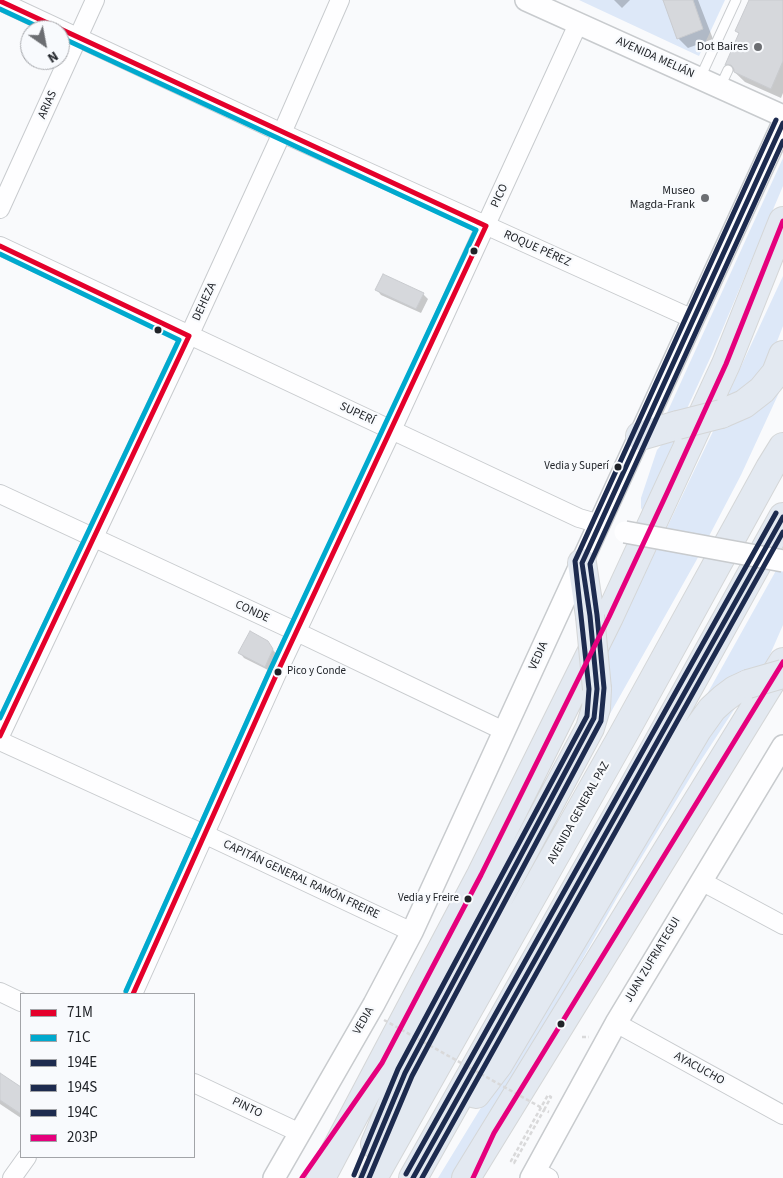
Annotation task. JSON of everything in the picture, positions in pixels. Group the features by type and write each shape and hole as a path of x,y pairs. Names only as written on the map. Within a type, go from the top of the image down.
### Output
{"highway":[{"path":"321,1178 481,875 600,635 726,364 783,221"},
{"path":"726,364 749,325 783,253"},
{"path":"640,436 721,414 744,404 762,390 776,373 783,355"},
{"name":"AVENIDA GENERAL PAZ","path":"373,1178 623,735 776,458 783,439"},
{"path":"413,1177 783,517"},
{"path":"361,1178 405,1073 590,728 596,708 597,689 590,616 582,563"},
{"path":"413,1177 498,1065 697,730 712,709 735,690 782,666"},
{"path":"466,1178 782,666"},
{"path":"302,1178 382,1063"},
{"path":"473,1178 494,1133"}],"street":[{"name":"ARIAS","path":"0,209 95,0"},
{"name":"DEHEZA","path":"0,736 189,336 282,133 340,0"},
{"name":"AVENIDA MELIÁN","path":"526,0 700,78 724,78 783,116"},
{"name":"ROQUE PÉREZ","path":"0,1 282,133 693,319"},
{"name":"PICO","path":"133,993 204,834 578,24"},
{"name":"VEDIA","path":"274,1178 374,1004 412,932 783,123"},
{"name":"SUPERÍ","path":"0,246 579,518 625,532 783,561"},
{"name":"CONDE","path":"0,494 297,632 504,731"},
{"name":"CAPITÁN GENERAL RAMÓN FREIRE","path":"0,741 412,932"},
{"name":"JUAN ZUFRIATEGUI","path":"539,1176 616,1023 783,746"},
{"path":"701,881 783,924"},
{"path":"0,992 20,1002"},
{"name":"AYACUCHO","path":"616,1023 783,1114"},
{"name":"PINTO","path":"195,1082 300,1133"},
{"path":"12,1178 26,1158"}],"lane":[{"path":"700,78 736,0"}],"path":[{"path":"384,1020 554,1115"},
{"path":"543,1108 514,1163 511,1161 543,1108"}],"shaded area":[{"path":"579,0 725,0 699,56"},
{"path":"783,158 783,186 712,354 685,413 666,415"},
{"path":"783,276 783,326 766,370 724,403"},
{"path":"783,384 741,475 696,561 589,751 603,661 717,423"},
{"path":"676,436 644,513 641,508 641,498 657,450 664,442"},
{"path":"783,558 783,625 769,657 760,671 692,721"},
{"path":"741,699 696,768 618,896 560,999 452,1178 438,1178 721,715"}],"building":[{"path":"663,0 693,0 703,29 677,39"},
{"name":"Dot Baires","path":"749,0 783,0 783,61 771,89 734,72 731,65 725,65 739,33 735,31"},
{"path":"383,274 424,293 416,309 375,290"},
{"path":"250,631 268,641 273,649 265,667 238,653"},
{"path":"0,1073 20,1086 20,1113 0,1100"}],"transit line":[{"name":"71M","path":"0,1 486,226 278,671 133,993"},
{"name":"71C","path":"0,9 24,20"},
{"name":"71C","path":"70,42 476,230 271,668 126,991"},
{"name":"194C","path":"354,1175 398,1069 587,716 589,689 575,561 776,120"},
{"name":"194E","path":"361,1178 405,1073 594,718 597,689 590,616 582,563 783,123"},
{"name":"194S","path":"369,1178 412,1076 601,721 604,688 590,564 783,141"},
{"name":"203P","path":"302,1178 382,1063 481,875 609,617 667,493 726,364 783,221"},
{"name":"71M","path":"0,246 189,336 0,736"},
{"name":"71C","path":"0,254 179,340 0,718"},
{"name":"194C","path":"406,1174 776,513"},
{"name":"194E","path":"413,1178 783,517"},
{"name":"194S","path":"422,1178 783,532"},
{"name":"203P","path":"473,1178 494,1133 783,662"}],"place":[{"name":"Dot Baires","path":"758,47"},
{"name":"Museo Magda-Frank","path":"705,198"},
{"name":"Vedia y Superí","path":"618,467"},
{"name":"Pico y Conde","path":"278,672"},
{"name":"Vedia y Freire","path":"468,899"}]}
